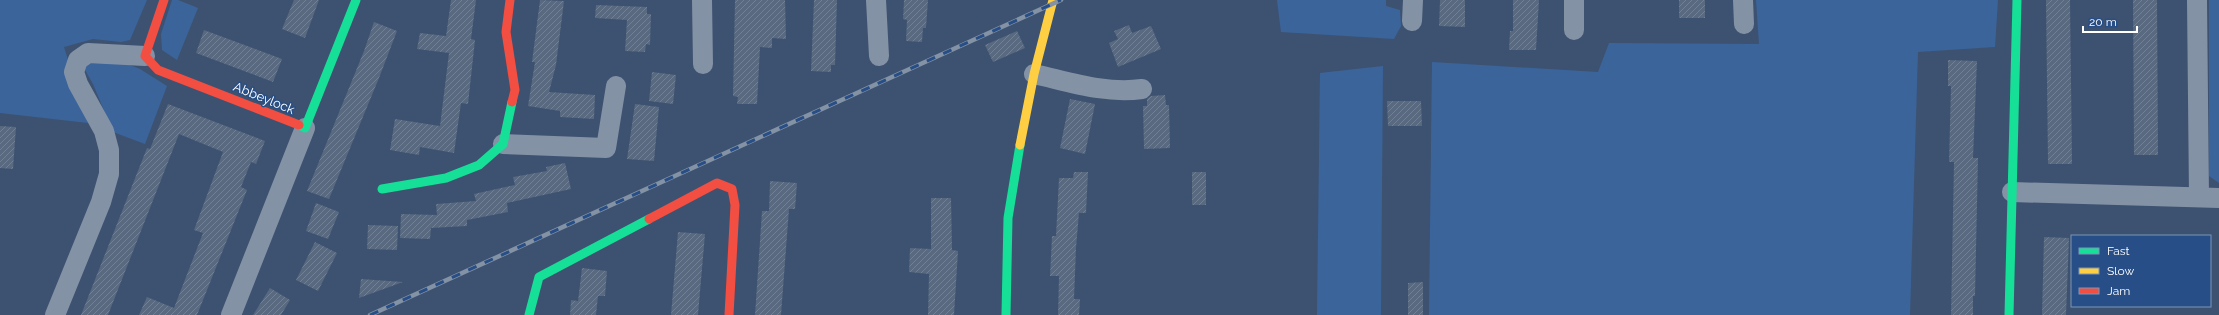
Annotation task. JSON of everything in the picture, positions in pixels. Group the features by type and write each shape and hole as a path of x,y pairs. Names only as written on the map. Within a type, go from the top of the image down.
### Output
{"street":[{"path":"55,315 101,202 109,174 109,150 104,131 78,84 74,72 78,60 88,53 145,56 164,0"},
{"name":"Abbeylock","path":"145,56 158,70 305,128 356,0"},
{"path":"382,189 446,178 479,165 503,144 515,90 506,32 510,0"},
{"path":"702,0 703,64"},
{"path":"876,0 878,56"},
{"path":"1006,315 1008,218 1015,167 1034,74 1053,0"},
{"path":"1412,21 1413,0"},
{"path":"1574,0 1574,30"},
{"path":"1743,0 1744,24"},
{"path":"2009,315 2016,0"},
{"path":"2196,0 2199,197"},
{"path":"1034,74 1092,88 1127,91 1142,89"},
{"path":"503,144 606,148 616,86"},
{"path":"231,315 305,128"},
{"path":"529,315 539,277 717,183 732,189 735,205 729,315"},
{"path":"2012,192 2219,198"}],"shaded area":[{"path":"0,0 147,0 130,40 121,42 93,39 64,47 88,123 0,113"},
{"path":"172,0 178,0 198,8 177,60 162,50 161,34"},
{"path":"1277,0 1386,0 1386,6 1400,10 1401,26 1394,39 1281,32"},
{"path":"1756,0 1998,0 1995,47 1918,52 1910,315 1429,315 1432,62 1598,72 1609,43 1759,44"},
{"path":"2209,0 2219,0 2219,183 2209,176"},
{"path":"88,60 117,60 140,69 167,86 145,144 113,132 93,84 85,70"},
{"path":"1383,66 1381,315 1317,315 1320,73"}],"building":[{"path":"294,0 319,0 305,38 282,29"},
{"path":"451,0 476,0 471,39 475,40 468,104 461,103 454,153 420,147 419,155 390,150 395,119 440,126 449,53 417,49 420,33 446,36"},
{"path":"540,0 564,1 556,65 549,92 595,95 594,119 560,117 560,111 528,106 535,62 532,62"},
{"path":"735,0 785,0 786,39 772,38 772,48 760,47 757,104 737,104 738,97 733,96"},
{"path":"814,0 837,0 835,65 831,65 831,72 811,71"},
{"path":"904,0 928,0 926,28 923,28 922,42 906,41 907,20 903,19"},
{"path":"1440,0 1465,0 1465,27 1439,26"},
{"path":"1513,0 1539,0 1536,50 1509,50 1510,31 1513,31"},
{"path":"1679,0 1705,0 1705,18 1679,18"},
{"path":"2046,0 2070,0 2072,164 2048,164"},
{"path":"2133,0 2157,0 2158,155 2134,155"},
{"path":"596,5 647,7 647,14 651,14 650,45 646,44 645,52 625,51 627,20 595,18"},
{"path":"374,22 397,31 329,199 307,191 364,51"},
{"path":"1129,25 1132,33 1151,26 1161,49 1118,67 1109,43 1118,39 1114,31"},
{"path":"204,30 282,59 273,82 196,53"},
{"path":"1017,31 1025,48 993,62 985,45"},
{"path":"1948,60 1977,61 1973,158 1978,158 1975,296 1973,296 1973,315 1951,315 1954,162 1949,162 1951,86 1948,86"},
{"path":"652,72 676,75 673,104 649,101"},
{"path":"1165,95 1166,105 1169,105 1170,148 1144,149 1143,106 1147,106 1147,99 1151,96"},
{"path":"1070,99 1095,104 1085,154 1060,148"},
{"path":"1387,101 1421,101 1422,126 1388,126"},
{"path":"168,104 265,141 256,164 251,162 241,187 247,190 197,315 139,315 147,297 174,308 203,233 194,230 223,152 179,134 108,315 81,315 147,148 150,149"},
{"path":"635,104 659,107 654,161 627,159"},
{"path":"0,126 16,127 13,169 0,168"},
{"path":"565,163 571,189 507,203 508,212 467,220 467,226 431,228 430,239 400,238 401,214 437,215 436,204 476,201 474,194 515,185 513,177 547,171 546,167"},
{"path":"1074,172 1088,172 1086,213 1079,213 1076,248 1074,299 1080,299 1079,315 1058,315 1059,276 1050,276 1052,236 1056,236 1059,178 1073,178"},
{"path":"1192,172 1206,172 1206,205 1192,205"},
{"path":"770,181 797,183 795,209 789,209 781,315 755,315 762,211 769,211"},
{"path":"931,198 951,198 952,250 958,251 954,315 928,315 929,274 909,272 910,248 931,249"},
{"path":"316,203 339,212 328,239 306,231"},
{"path":"368,225 398,226 397,250 367,249"},
{"path":"678,232 705,234 698,315 671,315"},
{"path":"2044,237 2069,238 2066,315 2042,315"},
{"path":"315,242 337,253 318,291 296,280"},
{"path":"582,268 607,271 605,296 598,296 596,315 570,315 571,300 578,301"},
{"path":"361,279 403,282 359,298"},
{"path":"1423,282 1423,315 1408,315 1408,283"},
{"path":"270,288 290,300 281,315 253,315"}],"railway":[{"path":"370,315 1061,0"}],"traffic: fast":[{"path":"299,125 305,128 356,0"},
{"path":"2009,315 2017,0"},
{"path":"382,189 446,178 479,165 503,144 512,102"},
{"path":"1006,315 1008,218 1020,145"},
{"path":"529,315 539,277 649,219"}],"traffic: slow":[{"path":"1020,145 1034,74 1053,0"}],"traffic: jam":[{"path":"164,0 145,56 158,70 299,125"},
{"path":"510,0 506,32 515,90 512,102"},
{"path":"649,219 717,183 732,189 735,205 729,315"}]}
